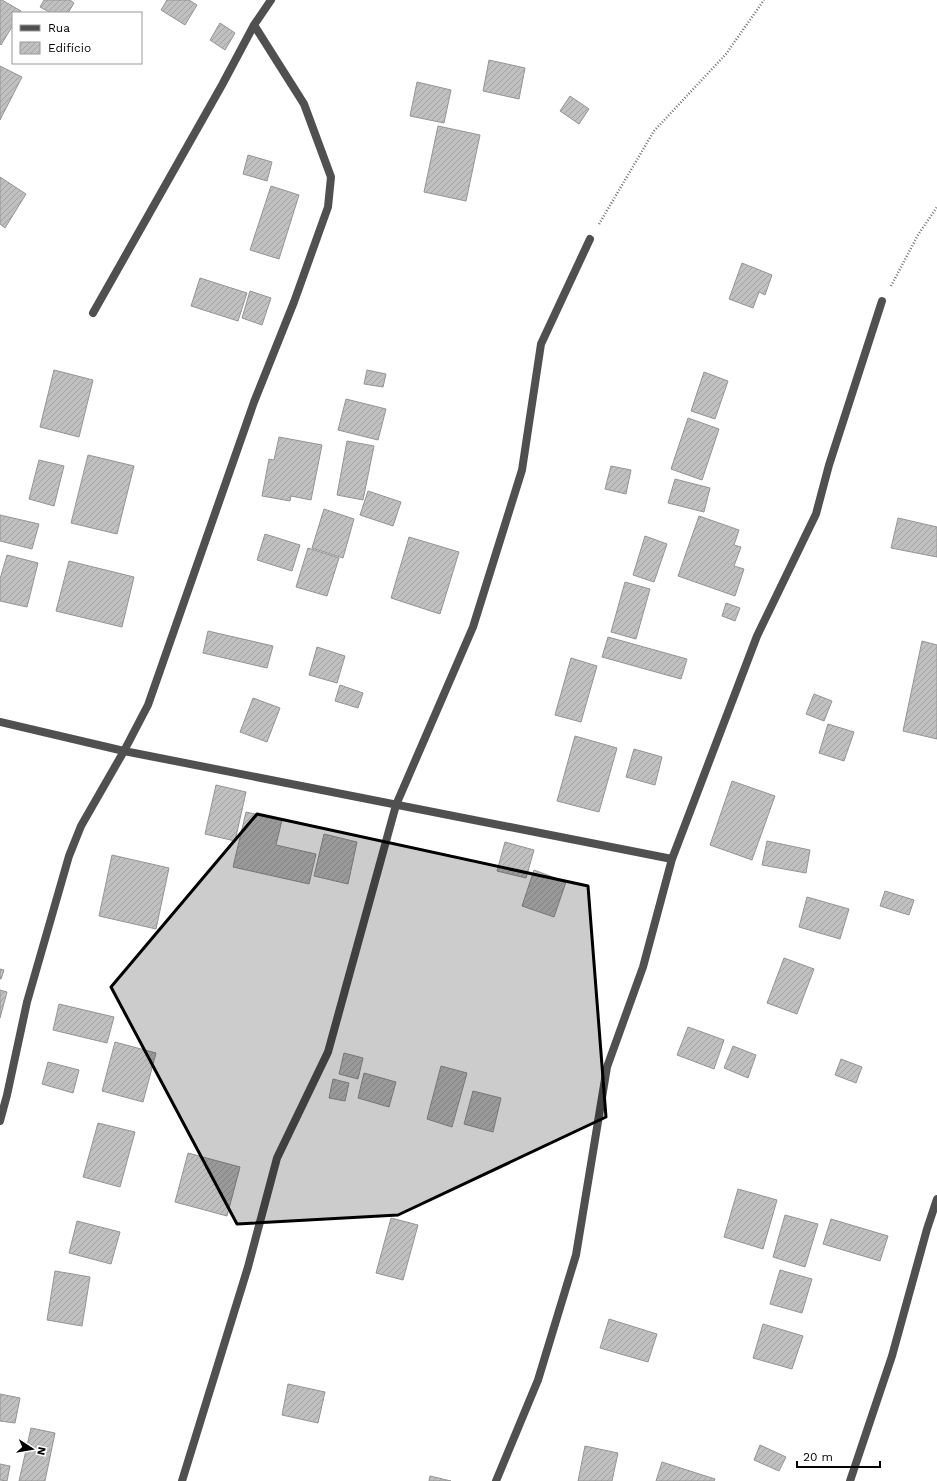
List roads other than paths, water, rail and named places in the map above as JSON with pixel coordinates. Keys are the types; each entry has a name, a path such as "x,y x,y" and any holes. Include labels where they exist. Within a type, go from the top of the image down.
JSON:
{"street":[{"path":"93,314 222,85 254,25 271,0"},
{"path":"0,1121 27,1002 68,856 81,826 124,751 148,705 254,402 294,302 328,207 331,177 304,104 254,25"},
{"path":"182,1481 248,1268 277,1158 328,1052 396,805 474,627 522,470 541,344 590,239"},
{"path":"496,1481 538,1380 576,1255 607,1067 643,967 672,859 757,636 816,514 829,465 882,301"},
{"path":"0,722 124,751 672,859"},
{"path":"850,1481 892,1356 927,1229 937,1199"}]}
